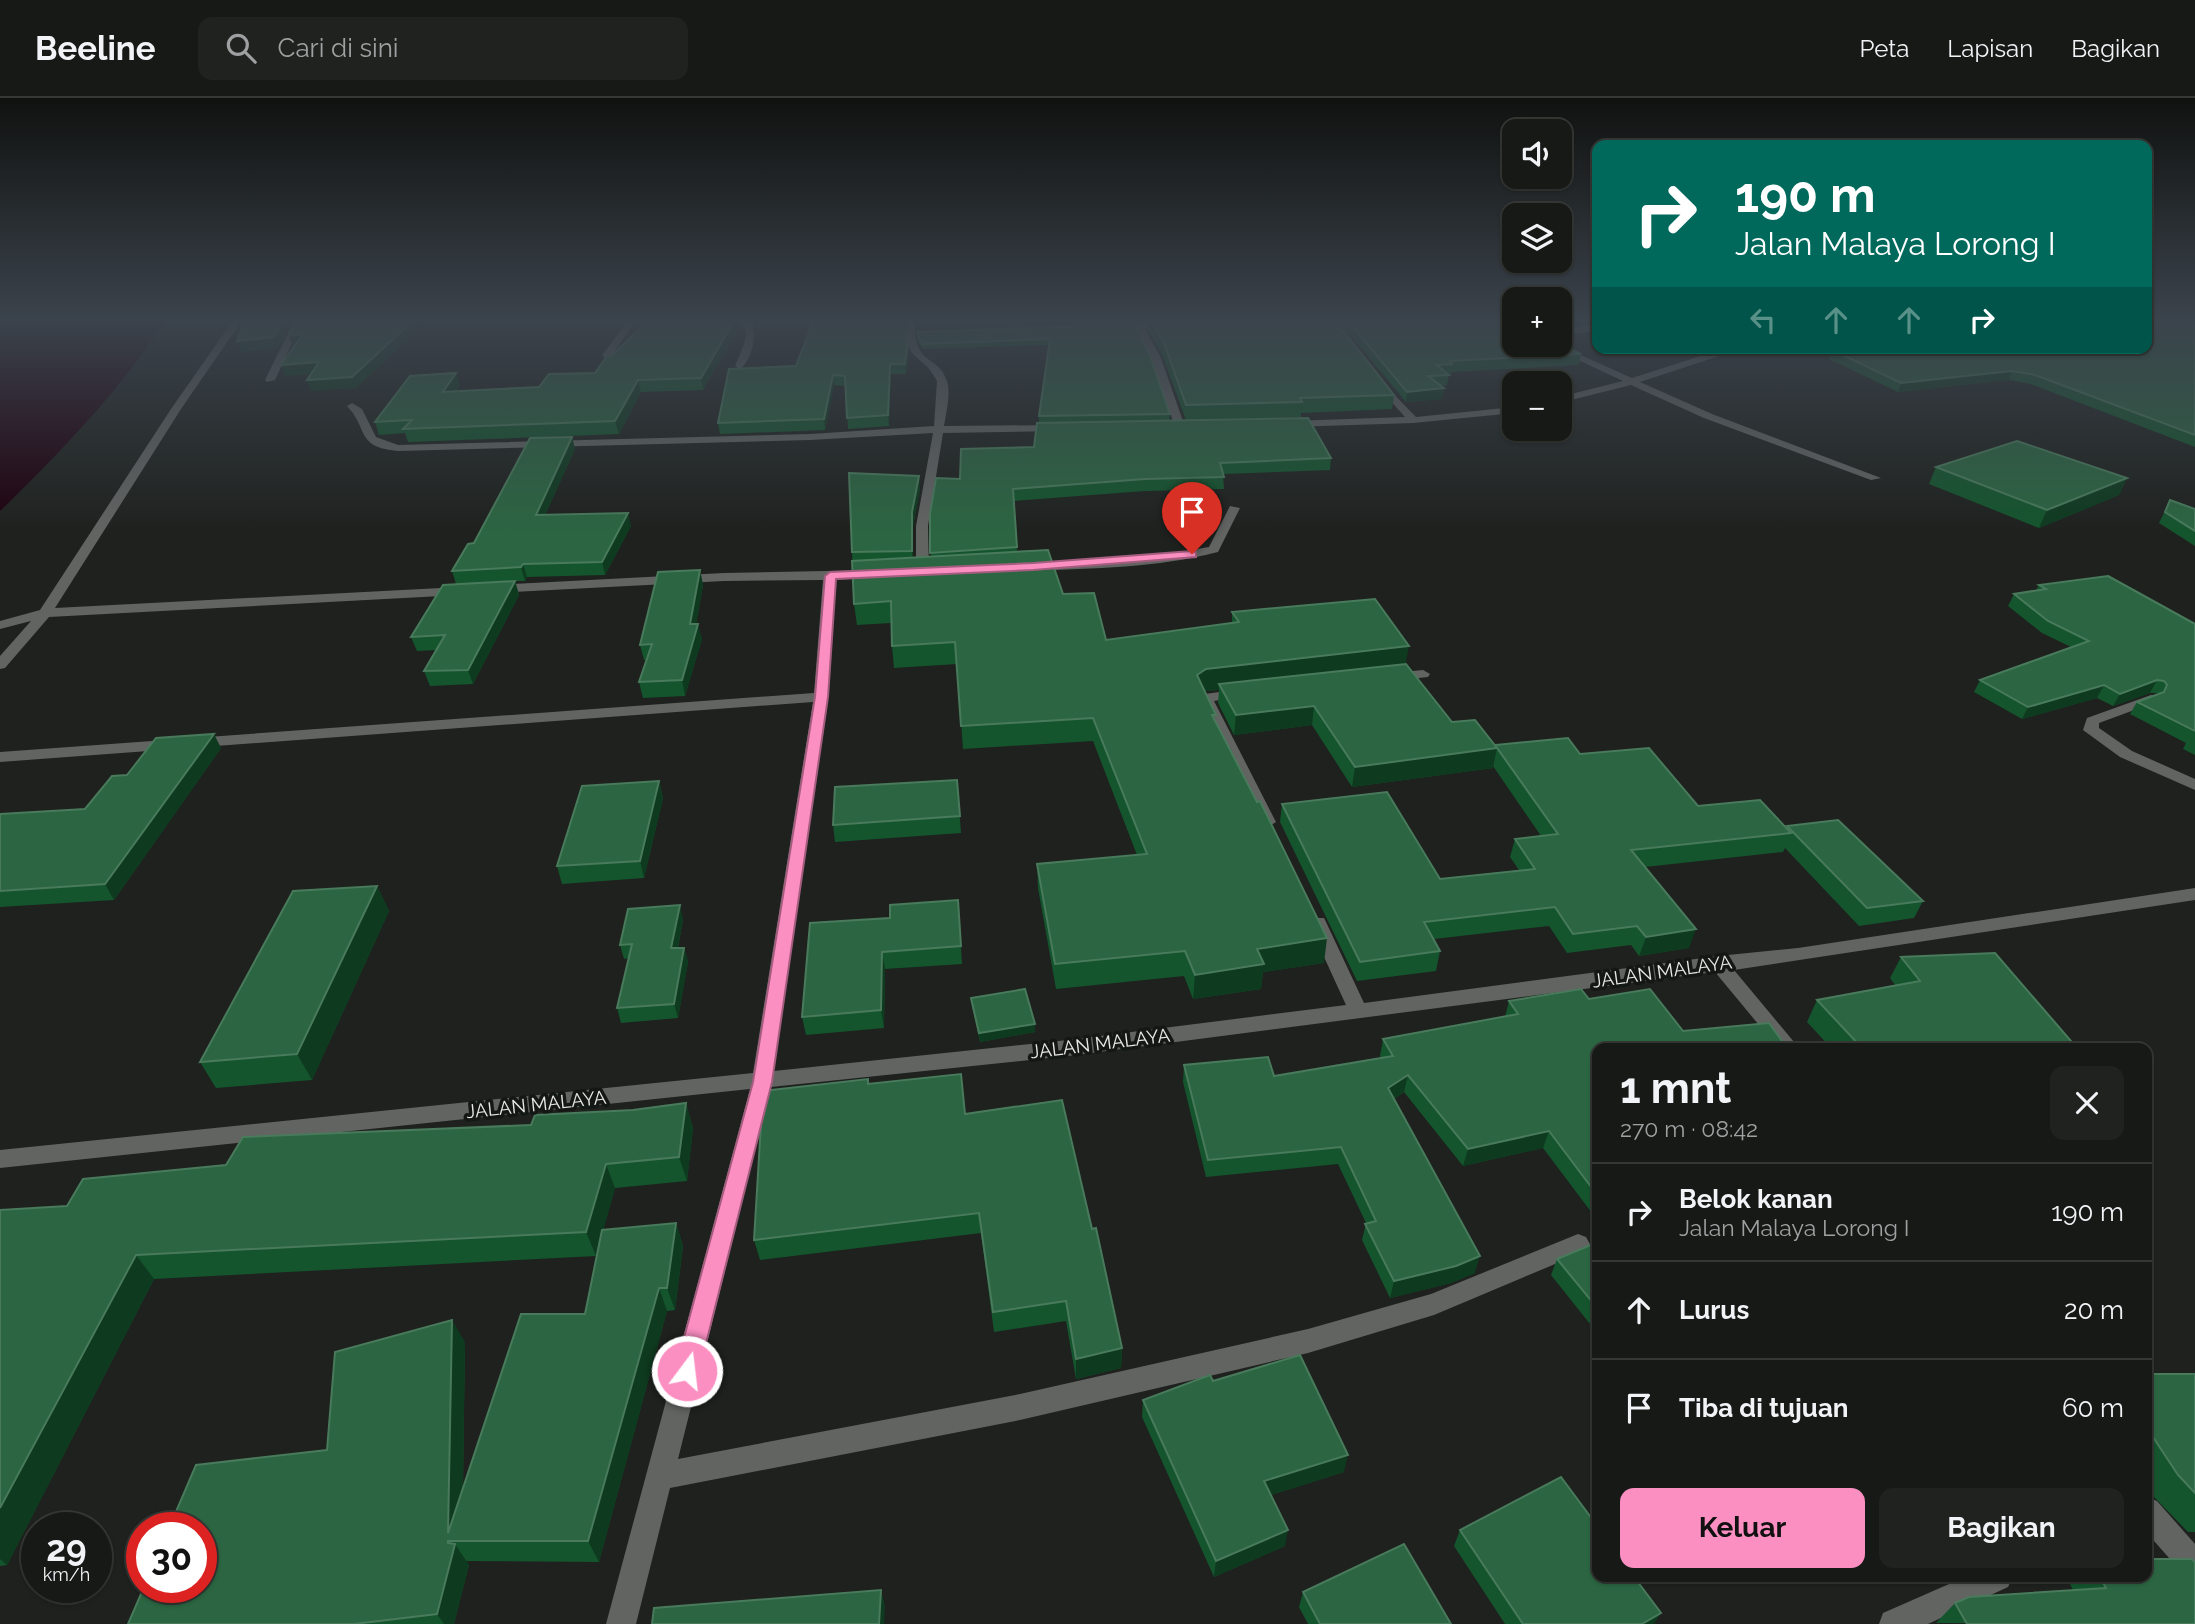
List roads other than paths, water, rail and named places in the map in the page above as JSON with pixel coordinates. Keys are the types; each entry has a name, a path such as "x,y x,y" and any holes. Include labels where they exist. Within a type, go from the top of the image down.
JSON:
{"street":[{"path":"0,665 45,613 189,390"},
{"path":"0,625 45,613 724,577 930,572 923,510 939,429 942,390"},
{"path":"1167,390 1180,427"},
{"path":"1385,390 1413,420"},
{"path":"1572,397 1598,390"},
{"path":"1648,390 1708,416 1875,478"},
{"path":"352,406 360,412 366,432 384,447 404,448 796,438 892,430 1073,428"},
{"path":"1276,425 1413,420 1502,411"},
{"path":"1167,427 1194,426"},
{"path":"1019,567 1176,557 1207,551 1214,549 1234,508"},
{"path":"618,1623 660,1476 762,1082 821,697 830,576"},
{"path":"1382,678 1423,674"},
{"path":"1261,691 1205,698 1274,832"},
{"path":"0,757 821,697"},
{"path":"2151,699 2092,721 2091,730 2126,754 2195,785"},
{"name":"JALAN MALAYA","path":"0,1159 293,1127 762,1082 1358,1011 1718,963 1798,955 2195,894"},
{"path":"1309,904 1358,1011"},
{"path":"1718,963 1785,1043"},
{"path":"660,1476 1020,1407 1308,1341 1434,1304 1578,1244"},
{"path":"2152,1516 2194,1561"},
{"path":"1894,1624 1987,1582"}]}
